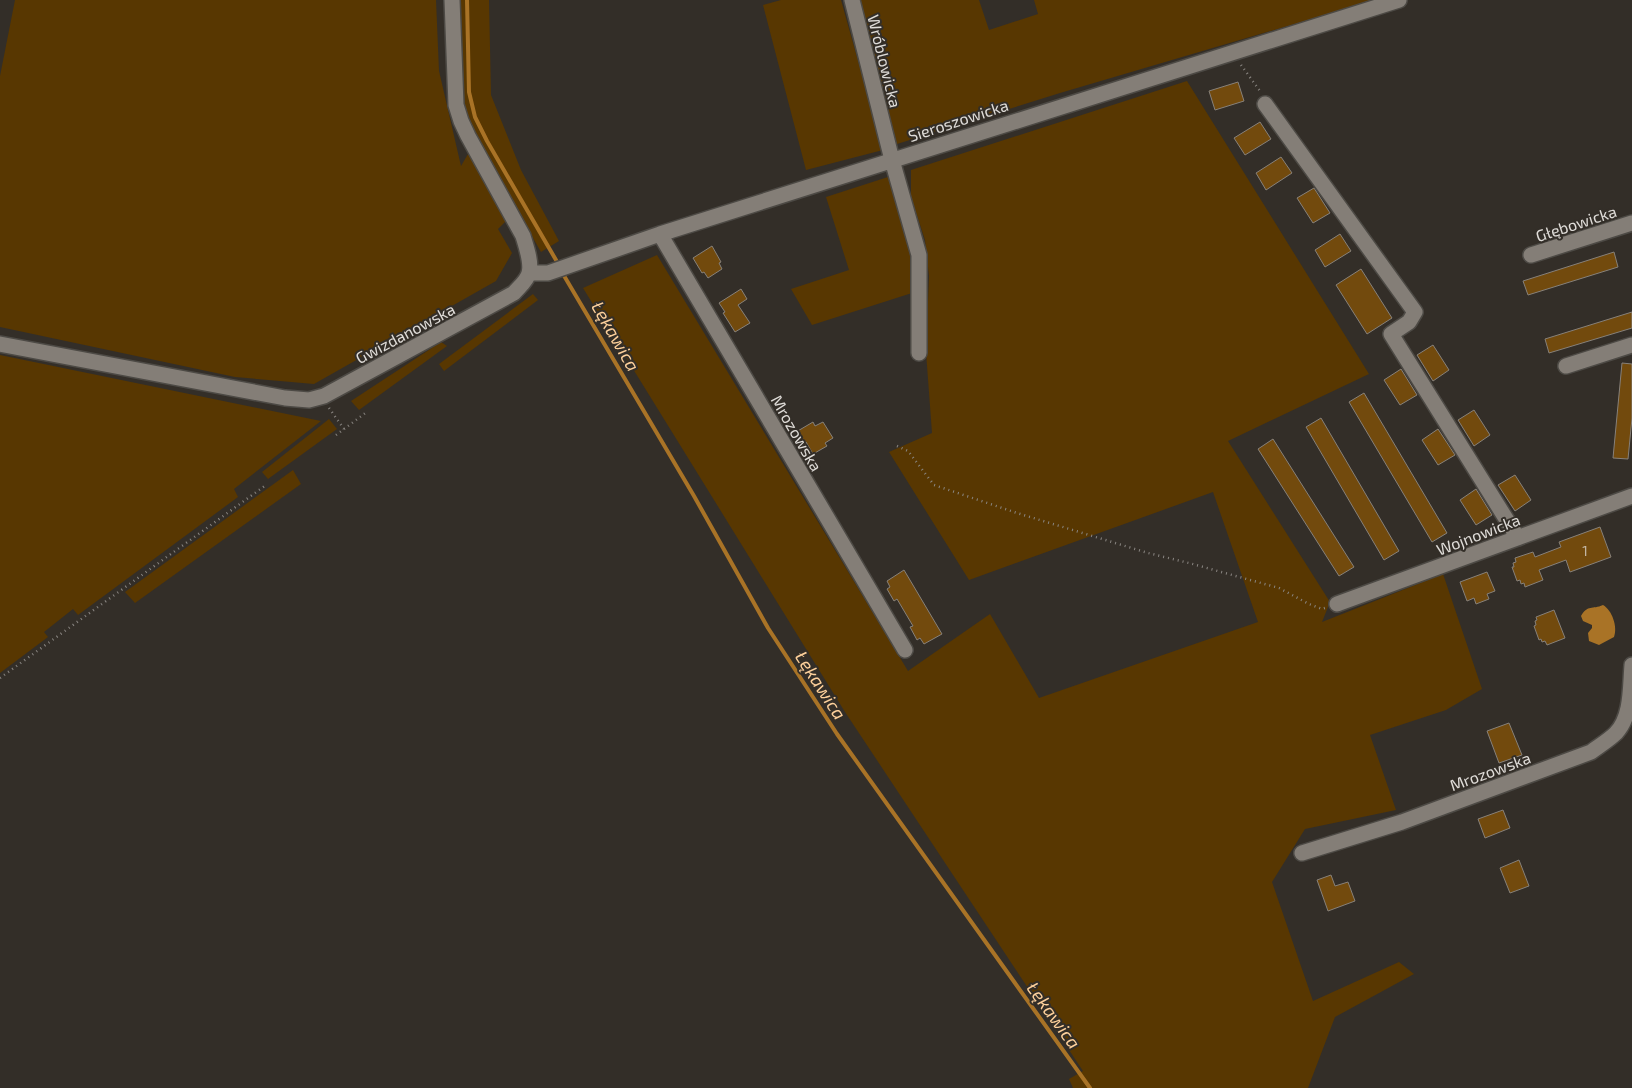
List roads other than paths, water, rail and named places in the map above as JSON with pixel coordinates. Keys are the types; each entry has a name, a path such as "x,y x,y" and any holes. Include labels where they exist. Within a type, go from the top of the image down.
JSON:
{"street":[{"path":"452,0 456,105 460,121 523,236 528,251 529,273"},
{"name":"Wróblowicka","path":"852,0 892,160 919,255 919,353"},
{"name":"Sieroszowicka","path":"529,273 548,273 660,234 1399,0"},
{"path":"1265,104 1415,312 1409,322 1391,334 1518,538"},
{"name":"Głębowicka","path":"1531,255 1632,223"},
{"name":"Mrozowska","path":"660,234 905,650"},
{"name":"Gwizdanowska","path":"0,344 284,398 309,400 324,396 514,293 524,283 529,273"},
{"path":"1566,366 1632,346"},
{"name":"Wojnowicka","path":"1337,604 1632,496"},
{"name":"Mrozowska","path":"1302,853 1402,822 1591,752 1616,732 1623,722 1628,711 1632,664"}],"waterway":[{"name":"Łękawica","path":"467,0 469,92 475,117 556,260"},
{"name":"Łękawica","path":"563,274 694,496 768,628 837,734 1090,1088"}]}
